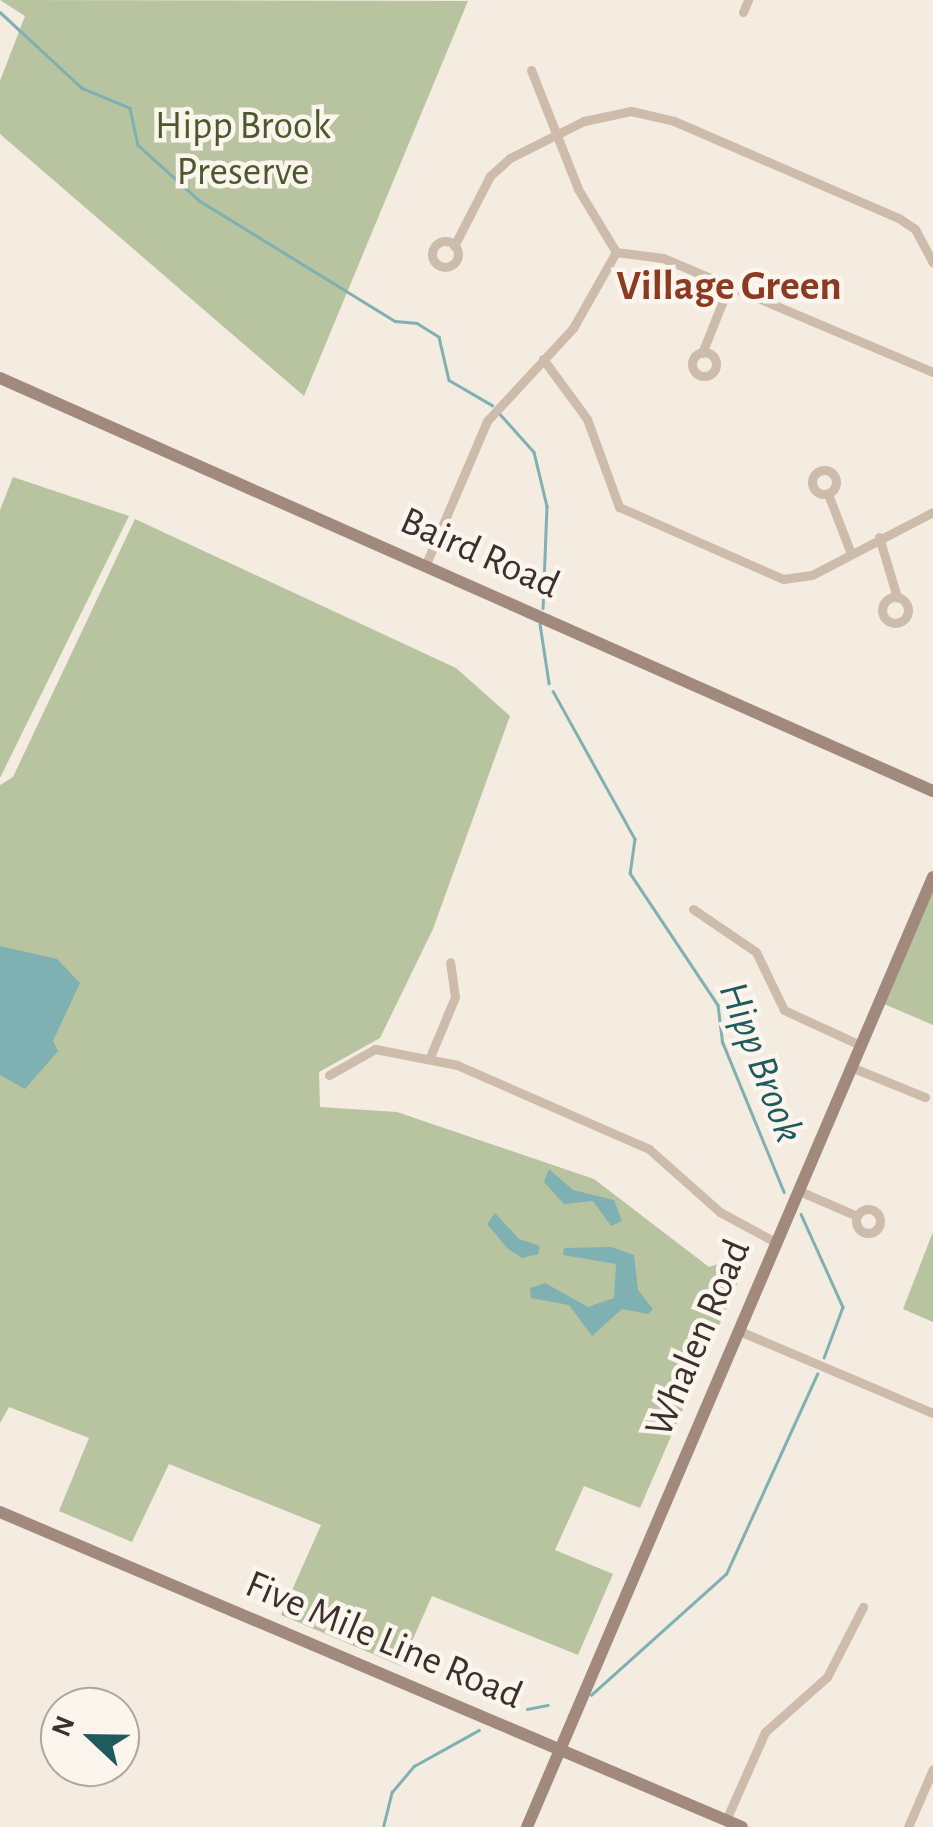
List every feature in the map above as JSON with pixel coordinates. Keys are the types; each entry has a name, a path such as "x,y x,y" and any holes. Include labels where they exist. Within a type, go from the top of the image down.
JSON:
{"street":[{"path":"742,12 748,0"},
{"path":"530,70 554,133 616,252"},
{"path":"454,246 490,176 554,133 606,114 653,113 900,219 933,263"},
{"path":"616,252 663,258 933,372"},
{"path":"426,564 487,421 582,316 616,252"},
{"path":"702,353 729,286"},
{"path":"543,359 587,419 618,506 790,581 933,512"},
{"name":"Baird Road","path":"0,378 933,791"},
{"path":"828,494 850,552"},
{"path":"879,537 896,597"},
{"name":"Whalen Road","path":"527,1827 557,1749 933,877"},
{"path":"694,909 756,952 784,1010 860,1045"},
{"path":"430,1057 455,997 450,962"},
{"path":"329,1075 369,1050 430,1057 550,1101 649,1149 720,1212 775,1242"},
{"path":"850,1066 925,1097"},
{"path":"797,1190 857,1216"},
{"path":"737,1330 933,1413"},
{"name":"Five Mile Line Road","path":"0,1512 742,1827"},
{"path":"726,1820 765,1732 827,1677 863,1607"},
{"path":"908,1827 933,1769"}],"green space":[{"name":"Hipp Brook Preserve","path":"0,0 468,1 304,396 0,134 0,81 25,16"},
{"path":"13,477 129,516 0,778 0,510"},
{"path":"135,519 456,668 510,716 433,929 380,1038 319,1072 320,1107 397,1112 594,1179 709,1267 750,1254 640,1508 584,1486 555,1550 613,1574 578,1655 432,1596 401,1666 281,1615 321,1525 169,1464 132,1542 59,1511 89,1438 9,1407 0,1423 0,785 13,777"},
{"path":"933,892 933,1025 884,1004"},
{"path":"933,1232 933,1322 903,1309"}],"water":[{"path":"0,946 57,959 80,983 53,1041 58,1051 25,1089 0,1075"},
{"path":"549,1169 573,1190 614,1200 622,1221 611,1226 593,1201 564,1204 544,1182"},
{"path":"495,1213 519,1239 540,1246 538,1254 522,1258 507,1248 487,1224"},
{"path":"611,1247 634,1255 638,1290 653,1309 648,1314 622,1309 592,1336 569,1305 531,1298 530,1288 545,1283 588,1307 614,1298 616,1264 563,1255 564,1248"}],"waterway":[{"name":"Hipp Brook","path":"0,12 82,88 130,108 138,145 200,201 395,321 417,323 439,337 449,380 492,405"},
{"name":"Hipp Brook","path":"500,414 534,452 547,506 543,608"},
{"name":"Hipp Brook","path":"540,624 549,683"},
{"name":"Hipp Brook","path":"553,691 635,839 630,873 718,1005 723,1043 784,1192"},
{"name":"Hipp Brook","path":"801,1214 843,1307 824,1358"},
{"name":"Hipp Brook","path":"591,1695 726,1574 817,1374"},
{"name":"Hipp Brook","path":"527,1709 548,1705"},
{"name":"Hipp Brook","path":"383,1827 392,1792 414,1766 479,1730"}],"district":[{"name":"Village Green","path":"729,286"}]}
